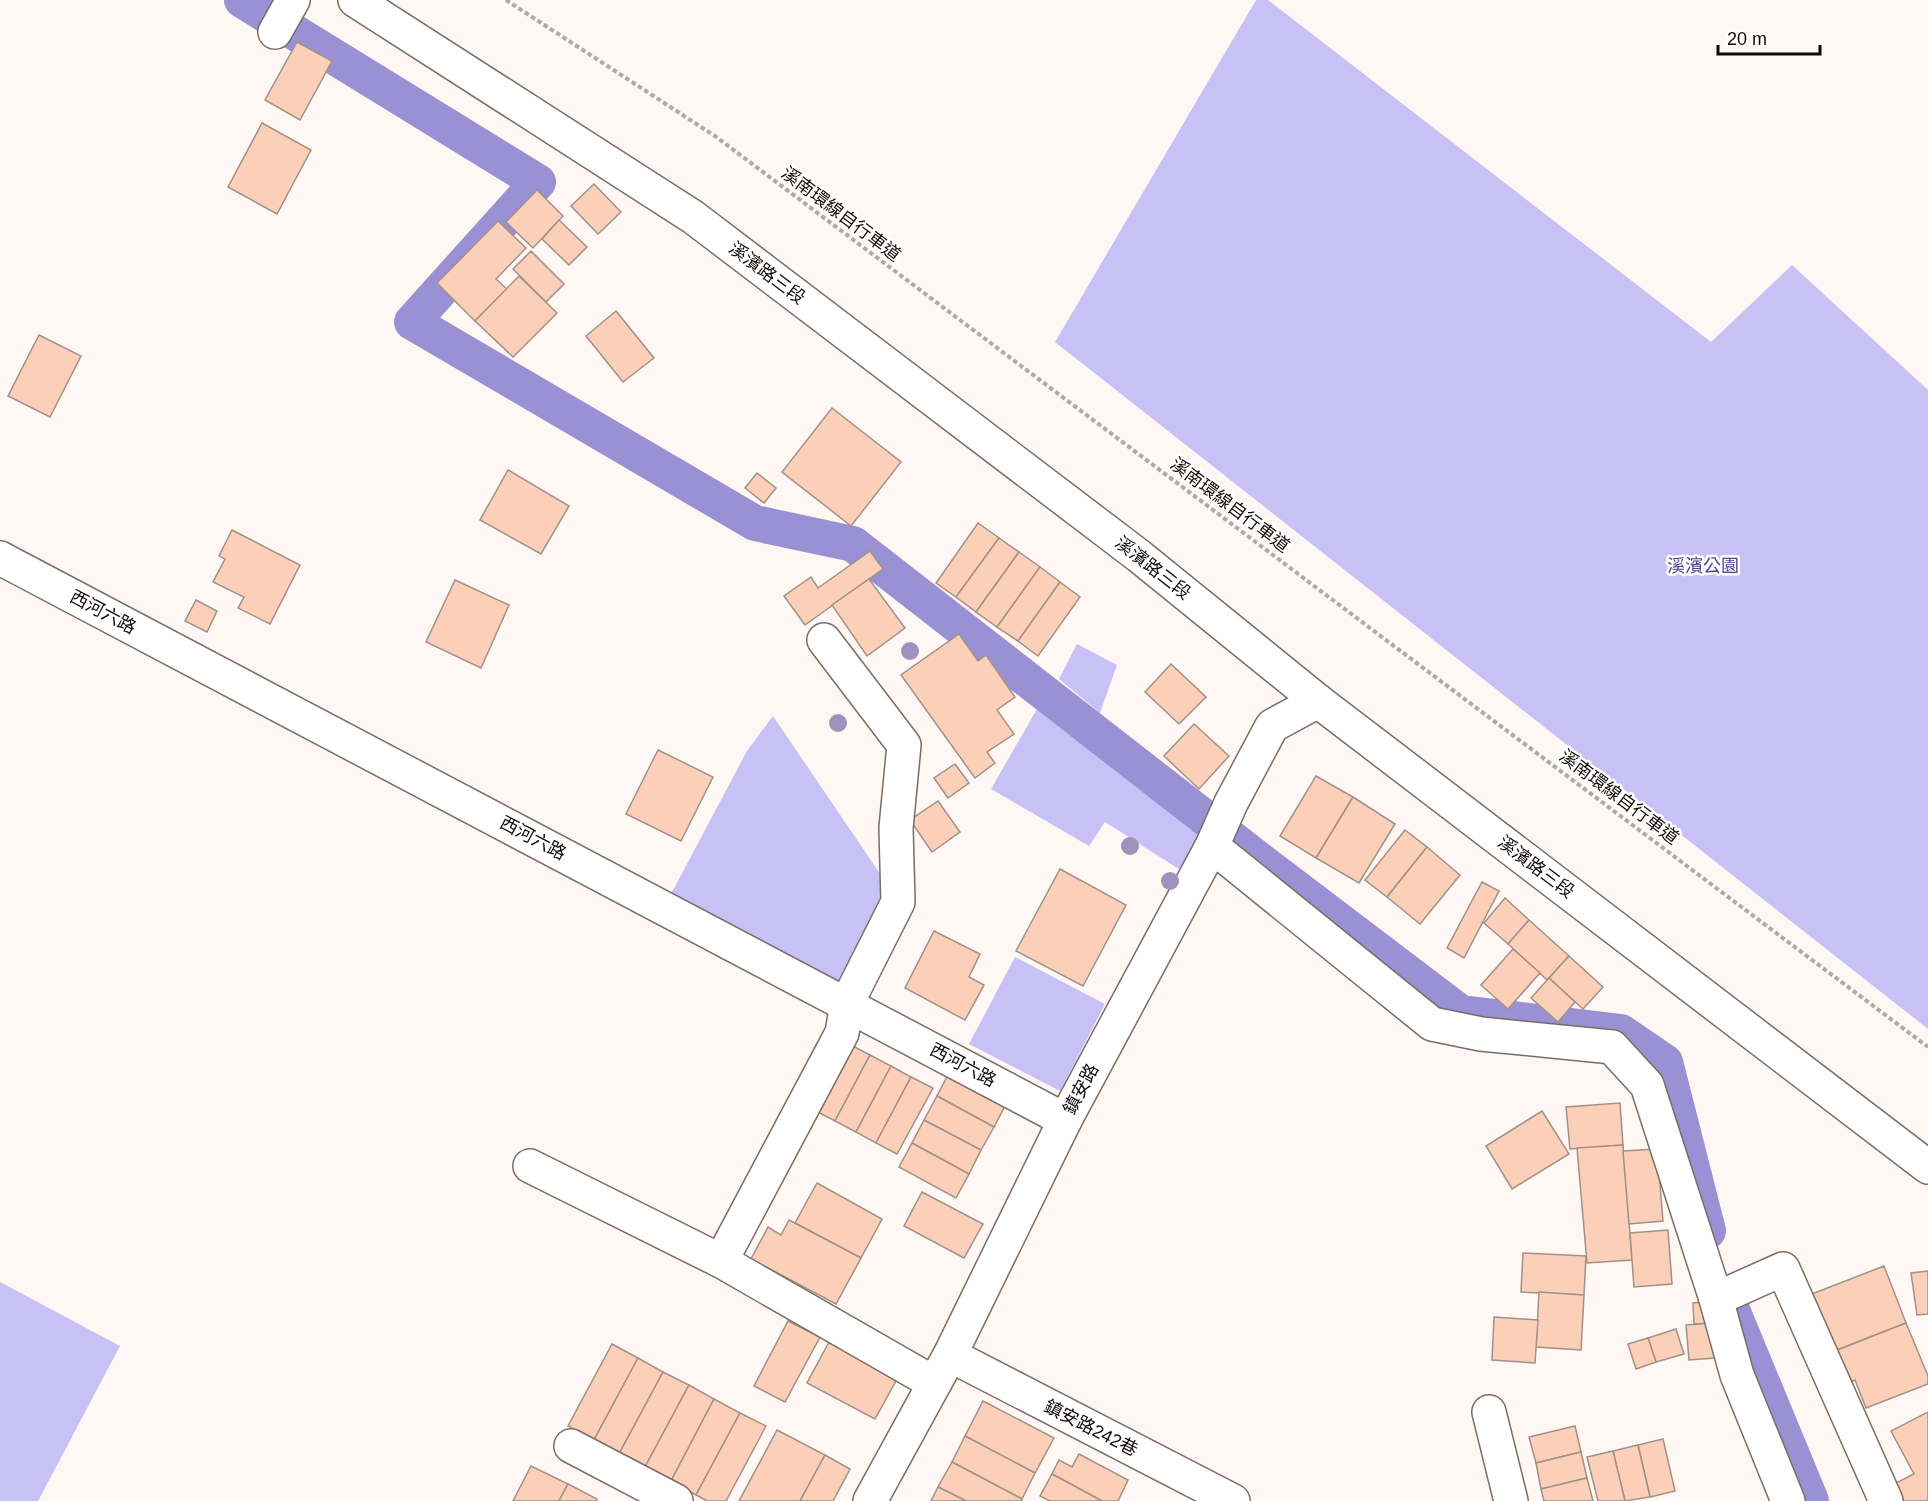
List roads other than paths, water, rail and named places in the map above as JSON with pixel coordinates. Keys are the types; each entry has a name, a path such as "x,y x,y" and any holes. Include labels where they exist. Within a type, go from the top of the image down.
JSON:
{"street":[{"name":"溪濱路三段","path":"355,0 693,217 1138,556 1318,701 1928,1167"},
{"path":"275,32 292,1"},
{"name":"西河六路","path":"0,558 848,1003 1065,1120"},
{"path":"721,1261 842,1033 848,1003 898,902 896,828 904,745 824,640"},
{"name":"鎮安路","path":"870,1501 942,1369 1065,1120 1212,846 1231,803 1272,726 1318,701"},
{"path":"1212,846 1432,1024 1481,1034 1612,1047 1647,1085 1716,1299 1737,1375 1788,1501"},
{"name":"鎮安路242巷","path":"531,1166 942,1369 1233,1501"},
{"path":"1716,1299 1783,1269 1886,1501"},
{"path":"1489,1412 1511,1501"},
{"path":"571,1446 676,1501"}],"waterway":[{"path":"242,0 538,182 412,322 755,523 853,544 1258,859 1461,1013 1621,1032 1665,1062 1708,1231"},
{"path":"1725,1293 1811,1501"}],"park label":[{"name":"溪濱公園","path":"1703,566"}]}
